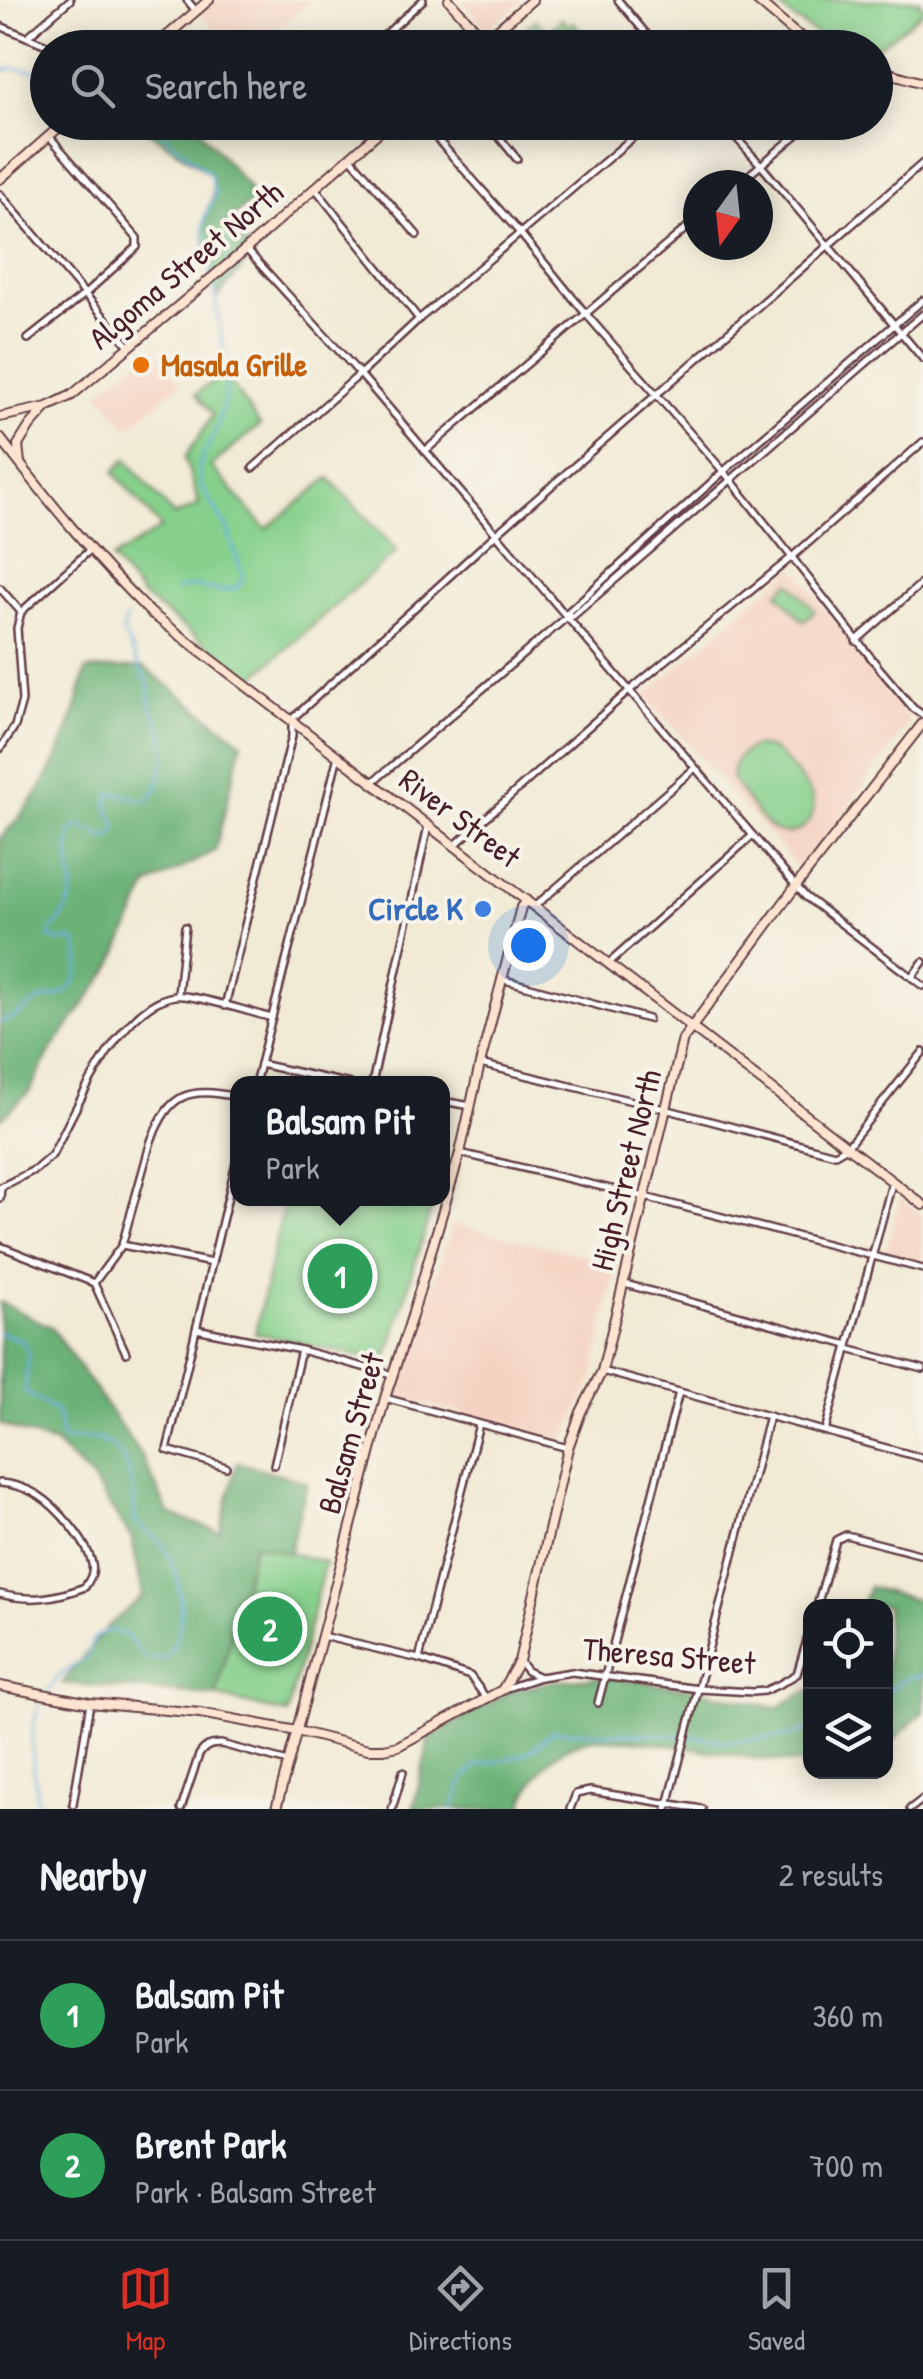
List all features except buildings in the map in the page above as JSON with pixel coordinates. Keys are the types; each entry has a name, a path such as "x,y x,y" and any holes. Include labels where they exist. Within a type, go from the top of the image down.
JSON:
{"main road":[{"path":"174,30 209,0"},
{"path":"449,0 476,30"},
{"path":"497,30 532,0"},
{"path":"756,0 791,30"},
{"path":"893,74 923,83"},
{"path":"0,179 44,140"},
{"name":"Algoma Street North","path":"0,417 47,407 72,396 370,140"},
{"path":"20,464 18,445 47,407"},
{"name":"River Street","path":"0,438 91,549 152,613 923,1204"},
{"name":"High Street North","path":"502,1690 519,1661 568,1448 602,1371 684,1039 923,723"},
{"name":"Balsam Street","path":"450,1188 501,979 526,900"},
{"name":"Balsam Street","path":"276,1809 385,1398 445,1206"},
{"path":"0,1686 68,1700 200,1713 296,1731"},
{"name":"Theresa Street","path":"296,1731 368,1749 384,1749 398,1746 502,1690"}],"street":[{"path":"36,30 70,0"},
{"path":"187,0 196,11"},
{"path":"391,30 423,0"},
{"path":"618,0 643,30"},
{"path":"0,26 30,39"},
{"path":"27,38 30,35"},
{"path":"28,339 137,247 137,238 52,140"},
{"path":"438,140 724,471 856,641 923,715"},
{"path":"502,140 518,159"},
{"path":"254,468 419,319 630,140"},
{"path":"738,140 923,359"},
{"path":"753,170 790,140"},
{"path":"351,158 417,236"},
{"path":"225,1006 292,736 292,719 496,534 923,164"},
{"path":"315,188 419,319"},
{"path":"0,194 130,346"},
{"path":"426,452 683,231"},
{"path":"246,249 360,374 806,897 923,986"},
{"path":"567,617 569,611 724,471 923,300"},
{"path":"372,782 567,617 573,616 923,314"},
{"path":"776,427 782,434"},
{"path":"454,846 630,690 923,442"},
{"path":"0,749 15,726 22,702 17,628 21,612 91,549"},
{"path":"856,641 923,582"},
{"path":"0,588 21,612"},
{"path":"257,1076 338,756"},
{"path":"535,906 695,768"},
{"path":"374,1076 428,826"},
{"path":"609,963 752,836"},
{"path":"178,995 185,928"},
{"path":"912,977 923,962"},
{"path":"501,979 648,1018"},
{"path":"0,1198 1,1187 52,1155 112,1043 144,1008 178,995 272,1018"},
{"path":"480,1064 836,1154 847,1147 923,1052"},
{"path":"260,1064 314,1076"},
{"path":"94,1283 122,1245 151,1140 173,1100 198,1093 230,1095"},
{"path":"450,1102 471,1106"},
{"path":"460,1154 645,1197 923,1270"},
{"path":"824,1431 893,1182"},
{"path":"226,1467 167,1450 230,1188"},
{"path":"122,1245 212,1263"},
{"path":"0,1246 94,1283 126,1352"},
{"path":"624,1284 923,1369"},
{"path":"196,1329 301,1350 392,1375"},
{"path":"274,1464 301,1350"},
{"path":"602,1371 923,1458"},
{"path":"598,1703 680,1392"},
{"path":"385,1398 568,1448"},
{"path":"667,1807 769,1416"},
{"path":"419,1659 479,1424"},
{"path":"0,1483 26,1488 59,1511 88,1553 92,1572 86,1586 49,1598 33,1600 0,1594"},
{"path":"819,1599 840,1537 923,1556"},
{"path":"322,1636 419,1659 470,1676 486,1698"},
{"name":"Theresa Street","path":"502,1690 540,1677 572,1672 699,1689 764,1691 792,1678 803,1657"},
{"path":"519,1661 527,1671 540,1677"},
{"path":"72,1804 90,1703"},
{"path":"181,1809 198,1755 211,1744 288,1762"},
{"path":"392,1809 402,1772"},
{"path":"570,1809 576,1794 590,1790 667,1807 702,1809"},
{"path":"910,1809 922,1804"}],"shaded area":[{"path":"215,0 313,0 276,30 214,30 199,13"},
{"path":"463,0 523,0 487,30"},
{"path":"152,349 181,383 128,428 98,392"},
{"path":"794,567 910,722 801,871 645,695"},
{"path":"900,1198 923,1216 923,1261 886,1251"},
{"path":"453,1224 617,1263 592,1380 564,1440 396,1396"}],"green space":[{"path":"772,0 920,0 923,6 923,11 893,36 893,30 811,30"},
{"path":"562,19 581,30 549,30"},
{"path":"536,20 545,30 524,30"},
{"path":"161,140 208,140 248,187 251,203 228,220 254,253 216,299 204,236 213,191 210,174"},
{"path":"223,373 260,425 211,466 266,529 329,478 397,551 252,679 142,596 112,559 161,528 114,472 126,459 174,516 199,505 185,458 213,415 196,394"},
{"path":"790,582 815,611 803,621 778,593"},
{"path":"144,667 242,742 215,851 148,886 112,966 50,1052 30,1091 0,1120 0,838 32,801 56,760 86,670"},
{"path":"755,746 775,752 812,796 811,818 801,829 786,833 772,829 732,779 738,758"},
{"path":"283,1206 432,1206 386,1362 255,1333"},
{"path":"0,1302 51,1327 141,1455 169,1514 220,1532 237,1462 307,1482 289,1553 254,1544 216,1696 62,1683 106,1628 143,1596 132,1539 91,1478 55,1444 0,1424"},
{"path":"254,1544 325,1562 287,1714 216,1696"},
{"path":"869,1587 923,1602 923,1712 893,1740 893,1599 864,1599"},
{"path":"606,1677 700,1690 776,1708 803,1694 803,1763 649,1742 592,1739 564,1749 545,1765 522,1809 413,1809 430,1737 508,1692 554,1681"}],"waterway":[{"path":"0,71 30,70"},
{"path":"169,140 210,174 215,195 204,218 204,233 211,274"},
{"path":"176,590 193,586 229,590 238,587 243,577 227,528 202,488 199,469 226,396 226,369 213,282"},
{"path":"0,1022 38,1001 58,996 75,981 79,966 76,942 58,942 50,937 72,892 71,829 80,826 110,839 117,828 107,804 112,792 147,801 157,789 166,753 164,735 151,707 149,686 123,633 126,619"},
{"path":"0,1333 22,1340 29,1354 25,1392 57,1412 62,1440 91,1439 116,1450 132,1484 135,1522 168,1554 178,1584 178,1633 165,1658 144,1657 125,1634 106,1630 94,1638 86,1658 58,1676 48,1692"},
{"path":"891,1689 904,1679 923,1675"},
{"path":"43,1698 34,1723 32,1748 37,1800 48,1809"},
{"path":"453,1809 463,1779 476,1766 520,1756 552,1731 694,1736 728,1742 803,1732"}],"place":[{"name":"Masala Grille","path":"141,365"},
{"name":"Circle K","path":"483,909"},
{"name":"Balsam Pit","path":"340,1276"},
{"name":"Brent Park","path":"270,1629"}]}
